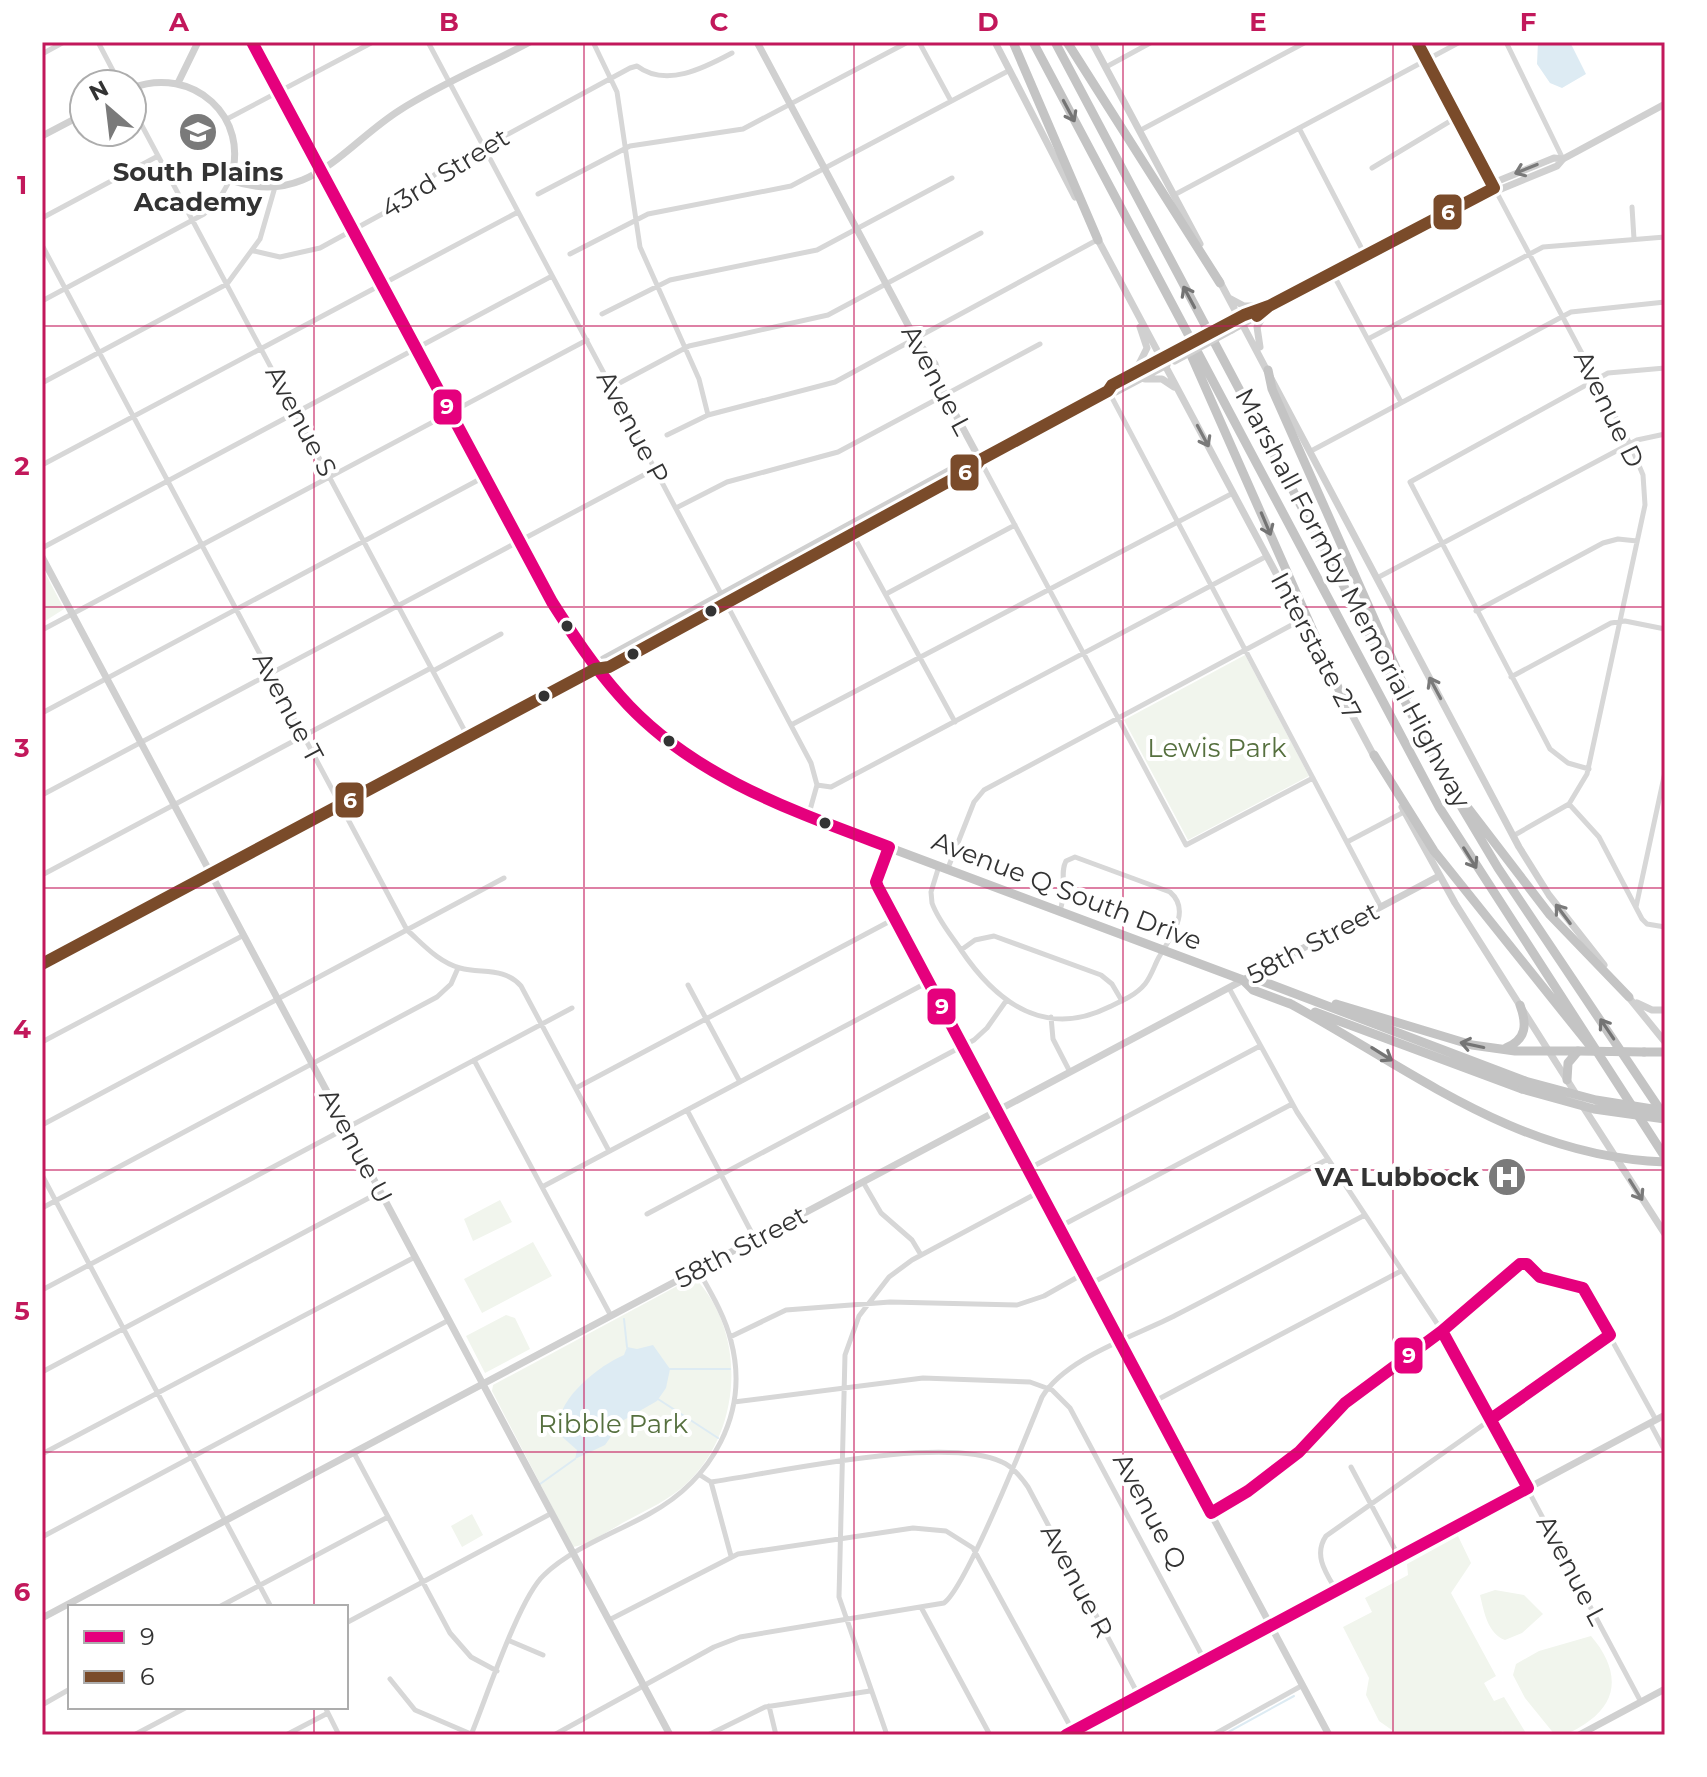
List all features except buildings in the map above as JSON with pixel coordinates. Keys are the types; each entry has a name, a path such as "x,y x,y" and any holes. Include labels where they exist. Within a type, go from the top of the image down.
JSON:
{"highway":[{"path":"252,42 562,620 595,669"},
{"path":"1013,42 1098,240"},
{"name":"Marshall Formby Memorial Highway","path":"1033,42 1439,807 1665,1160"},
{"name":"Marshall Formby Memorial Highway","path":"1055,42 1445,777 1498,868 1665,1118"},
{"path":"1067,42 1220,283"},
{"path":"1156,273 1344,701"},
{"path":"1266,367 1272,389 1436,761"},
{"name":"Avenue Q South Drive","path":"595,669 642,721 687,757 742,790 1243,980 1259,980 1276,986 1524,1085"},
{"path":"1374,755 1434,851 1583,1039 1601,1056"},
{"path":"1445,777 1550,915 1629,997"},
{"name":"Avenue Q South Drive","path":"1243,980 1253,990 1524,1085"},
{"path":"1276,986 1458,1041 1502,1049 1665,1052"},
{"path":"1289,1003 1495,1122 1549,1143 1617,1159 1665,1160"},
{"path":"1502,1049 1515,1044 1523,1034 1525,1018 1520,1005"},
{"path":"1567,1080 1568,1063 1578,1051"},
{"path":"1524,1085 1594,1109 1665,1118"},
{"path":"1524,1085 1665,1111"}],"street":[{"path":"42,54 64,42"},
{"path":"98,42 112,68"},
{"path":"178,83 198,42"},
{"path":"227,119 373,42"},
{"name":"Avenue P","path":"428,42 791,725 814,770 817,785"},
{"path":"230,180 275,187 320,170 348,154 401,109 530,42"},
{"path":"593,42 611,77 640,247 699,379 708,415"},
{"name":"Avenue L","path":"757,42 916,340 935,364 945,395 1186,845 1313,778"},
{"path":"538,194 625,148 736,131 908,42"},
{"path":"919,42 951,101"},
{"name":"Interstate 27","path":"995,42 1439,876 1665,1234"},
{"path":"1092,42 1513,836 1564,916 1665,1042"},
{"path":"1106,67 1152,42"},
{"path":"1139,131 1306,42"},
{"name":"Avenue D","path":"1417,42 1630,444 1645,485 1637,541 1589,769 1569,804"},
{"path":"1174,195 1460,42"},
{"path":"1506,42 1563,159"},
{"name":"43rd Street","path":"254,251 270,257 304,253 353,230 402,203 438,172 611,77 637,66 654,75 679,74 705,67 732,53"},
{"path":"570,254 635,219 668,209 771,192 824,169 1010,70"},
{"path":"42,301 193,220 213,206 230,180 235,145 227,119 211,99 178,83 148,82"},
{"path":"1124,379 1172,358 1494,188 1501,189 1557,166 1563,159 1665,104"},
{"path":"1372,168 1457,117"},
{"path":"42,136 68,122"},
{"path":"1298,128 1365,255"},
{"name":"Avenue S","path":"148,137 468,737"},
{"path":"42,218 158,156"},
{"path":"602,314 656,286 811,252 952,178"},
{"path":"42,383 227,284 254,251 267,223 275,187"},
{"path":"1632,207 1634,239"},
{"path":"42,465 518,212"},
{"path":"612,387 684,348 821,317 981,233"},
{"path":"1368,339 1543,247 1665,237"},
{"path":"667,435 708,415 827,385 1098,240"},
{"name":"Avenue T","path":"42,245 407,930 434,955 458,968 502,973"},
{"path":"1332,272 1401,403"},
{"path":"42,548 552,276"},
{"path":"1228,297 1241,305 1266,308"},
{"path":"1311,451 1578,310 1665,302"},
{"path":"42,964 595,669 609,667 727,605 975,467 980,460 1108,391 1140,365 1147,348 1133,306"},
{"path":"1266,308 1256,335 1266,367"},
{"path":"42,630 587,340"},
{"path":"676,508 727,482 838,452 1040,344"},
{"path":"1108,391 1116,392 1164,362"},
{"path":"1589,769 1568,763 1550,749 1410,482 1596,379 1616,372 1665,368"},
{"path":"1139,380 1162,379 1182,396"},
{"path":"1108,391 1381,907"},
{"path":"1377,578 1630,444 1665,434"},
{"path":"595,669 603,659 848,525 970,459 980,460"},
{"path":"42,795 655,469"},
{"path":"42,713 485,477"},
{"path":"791,725 1234,492"},
{"path":"848,525 955,722"},
{"path":"886,594 1015,525"},
{"path":"1476,611 1603,543 1618,539 1637,541"},
{"path":"808,817 817,785 831,787 1267,556"},
{"name":"Avenue U","path":"42,557 670,1735"},
{"path":"1060,911 1066,890 1062,869 1070,858 1081,858 1170,892 1177,899 1179,918 1143,986 1122,1001 1081,1017 1051,1017 1023,1010 1006,1001 982,980 932,903 931,892 980,793 1301,620"},
{"path":"1511,677 1620,621 1665,629"},
{"path":"42,864 44,874 501,634"},
{"path":"1636,907 1665,772"},
{"path":"1513,836 1569,804 1592,826 1647,924 1665,927"},
{"path":"1347,842 1404,812"},
{"path":"889,847 876,882 894,919 1329,1735"},
{"name":"58th Street","path":"42,1618 1439,876"},
{"path":"42,1125 504,878"},
{"path":"576,1088 894,919"},
{"path":"42,1042 244,935"},
{"path":"961,950 981,938 1000,937 1101,975 1112,984 1122,1001"},
{"path":"505,963 502,973 521,986 609,1151"},
{"path":"42,1208 437,997 451,984 458,968"},
{"path":"542,1187 928,982"},
{"path":"688,985 740,1082"},
{"name":"Avenue L","path":"1229,988 1292,1104 1442,1331 1641,1702"},
{"path":"1629,997 1644,1007 1665,1010"},
{"path":"647,1214 962,1046 982,1034 1006,1001"},
{"path":"42,1290 572,1008"},
{"path":"1051,1017 1053,1039 1070,1072"},
{"path":"1028,1169 1260,1046"},
{"path":"474,1060 611,1316"},
{"path":"1059,1227 1292,1104"},
{"path":"687,1110 755,1239"},
{"path":"1090,1284 1328,1159"},
{"path":"42,1175 270,1605"},
{"path":"863,1182 881,1213 912,1240 921,1255"},
{"path":"887,1735 839,1597 838,1538 845,1355 866,1304 889,1277 921,1255 1040,1191"},
{"path":"42,1372 380,1192"},
{"path":"554,1735 643,1685 740,1637 922,1609 950,1599 975,1551 1048,1388 1120,1340 1175,1316 1365,1215"},
{"path":"42,1454 415,1257"},
{"path":"1211,1513 1282,1466 1310,1442 1345,1403 1442,1331 1524,1263 1540,1277 1583,1288 1610,1335 1665,1451"},
{"path":"390,1679 415,1710 471,1735 533,1588 543,1576 574,1554 668,1503 700,1475 723,1439 734,1402 736,1367 730,1337 698,1270"},
{"path":"1153,1402 1401,1271"},
{"path":"730,1337 786,1310 866,1304 1017,1305 1044,1296 1084,1273"},
{"path":"42,1537 449,1320"},
{"path":"1336,1590 1320,1554 1326,1536 1610,1335"},
{"path":"734,1402 923,1378 1030,1382 1048,1388"},
{"name":"Avenue Q","path":"1048,1388 1070,1408 1205,1661"},
{"path":"609,1620 731,1556 838,1538 934,1528 956,1535 975,1551 1071,1734 1665,1415"},
{"path":"700,1475 711,1482 916,1452 962,1453 993,1458 1011,1468"},
{"path":"354,1453 460,1646 483,1665 497,1671"},
{"path":"1351,1467 1399,1557"},
{"name":"Avenue R","path":"1011,1468 1028,1487 1139,1696"},
{"path":"711,1482 731,1556"},
{"path":"348,1622 552,1513"},
{"path":"223,1605 388,1517"},
{"path":"922,1609 990,1735"},
{"path":"510,1641 543,1655"},
{"path":"1213,1735 1303,1685"},
{"path":"1579,1735 1665,1689"},
{"path":"42,1705 68,1690"},
{"path":"708,1735 769,1706 870,1691"},
{"path":"769,1706 776,1735"},
{"path":"134,1735 183,1709"},
{"path":"286,1735 326,1710 339,1735"}],"green space":[{"path":"42,567 64,609 42,623"},
{"name":"Lewis Park","path":"1245,655 1309,776 1188,840 1124,720"},
{"path":"500,1200 512,1222 473,1241 464,1219"},
{"path":"533,1242 552,1276 482,1313 464,1279"},
{"name":"Ribble Park","path":"694,1277 711,1300 723,1326 730,1353 731,1382 727,1410 718,1438 705,1462 679,1490 594,1540 573,1547 492,1391 493,1385"},
{"path":"506,1315 515,1318 530,1349 485,1373 466,1336"},
{"path":"472,1514 483,1535 462,1547 451,1526"},
{"path":"1458,1536 1471,1563 1451,1593 1496,1676 1484,1683 1494,1701 1504,1697 1527,1735 1506,1735 1503,1731 1495,1735 1399,1735 1379,1721 1366,1695 1369,1678 1343,1627 1372,1612 1365,1598 1408,1575 1407,1564"},
{"path":"1495,1590 1524,1595 1543,1614 1522,1633 1505,1640 1499,1637 1485,1615 1480,1595"},
{"path":"1591,1636 1610,1669 1611,1691 1607,1702 1589,1721 1573,1731 1555,1735 1525,1698 1513,1675 1516,1664 1539,1651"}],"shaded area":[{"path":"1538,42 1570,42 1586,74 1562,88 1550,83 1537,64"},
{"path":"653,1345 670,1369 666,1388 657,1401 622,1421 605,1445 575,1459 577,1450 559,1434 559,1422 570,1398 590,1376 624,1355 627,1347 637,1349"}],"waterway":[{"path":"624,1319 627,1347"},
{"path":"670,1369 730,1369"},
{"path":"658,1399 718,1438"},
{"path":"540,1484 575,1459"},
{"path":"1223,1735 1294,1696"}],"transit line":[{"name":"9","path":"252,42 552,602 601,674 648,724 711,769 780,804 889,847 876,882 878,887 1211,1513 1248,1491 1299,1452 1345,1403 1442,1331 1520,1264 1527,1264 1540,1277 1583,1288 1610,1335 1491,1419"},
{"name":"6","path":"1257,316 1269,306 1494,188 1417,42"},
{"name":"6","path":"42,964 595,669 609,667 975,467 980,460 1108,391 1112,385 1244,315 1269,306"},
{"name":"9","path":"1066,1735 1528,1488 1442,1331"}],"place":[{"name":"South Plains Academy","path":"198,132"},
{"name":"VA Lubbock","path":"1507,1177"}]}
